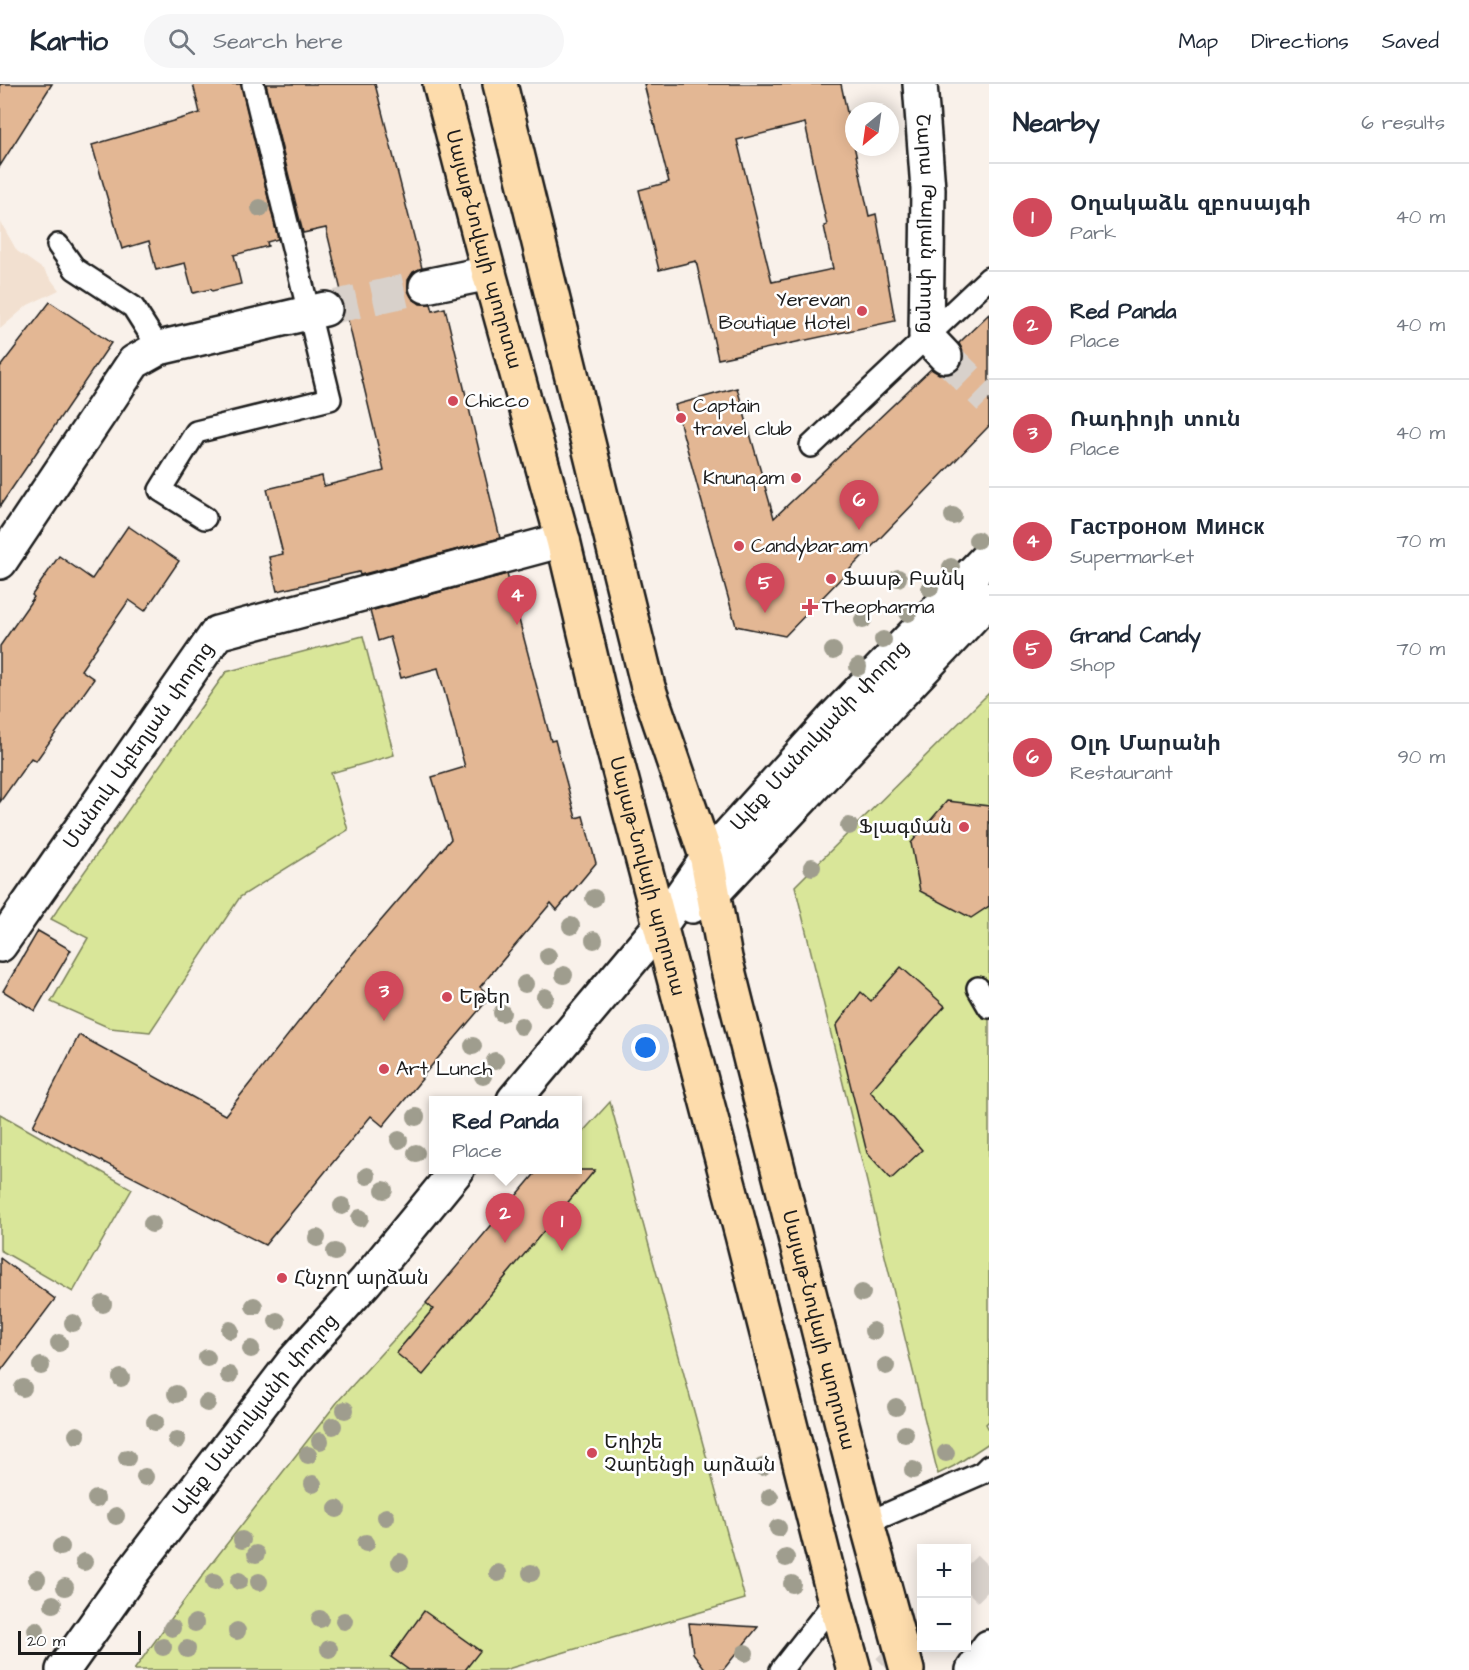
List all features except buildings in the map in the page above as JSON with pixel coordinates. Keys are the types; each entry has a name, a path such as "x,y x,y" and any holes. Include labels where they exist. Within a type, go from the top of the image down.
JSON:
{"main road":[{"name":"Սայաթ-Նովայի պողոտա","path":"440,84 489,273 563,540 603,707 742,1235 834,1601 854,1670"},
{"name":"Սայաթ-Նովայի պողոտա","path":"500,84 648,687 707,859 715,891 725,958 867,1523 907,1670"}],"street":[{"name":"Շարա Թալյան փողոց","path":"920,84 936,346"},
{"path":"426,286 489,273"},
{"path":"0,562 134,362 159,348 317,311"},
{"name":"Մանուկ Աբեղյան փողոց","path":"0,945 217,633 563,540"},
{"name":"Ալեք Մանուկյանի փողոց","path":"518,1096 660,926 707,859 832,720 989,556"},
{"name":"Ալեք Մանուկյանի փողոց","path":"660,926 715,891 989,598"},
{"name":"Ալեք Մանուկյանի փողոց","path":"63,1670 134,1570 294,1361 366,1281 454,1174"}],"lane":[{"path":"205,518 160,489 196,432 330,399 317,311 253,84"},
{"path":"58,245 75,269 133,307 159,348"},
{"path":"811,446 936,346 989,279"},
{"path":"978,988 989,1007"},
{"path":"867,1523 982,1473 989,1466"},
{"path":"781,1670 834,1601"}],"shaded area":[{"path":"0,221 17,251 44,270 59,290 28,305 0,329"}],"green space":[{"path":"363,636 394,755 331,773 348,830 240,897 150,1032 110,1028 51,1002 88,938 51,919 226,672"},
{"path":"989,693 989,1421 986,1424 989,1430 989,1443 938,1474 795,886"},
{"path":"610,1102 745,1599 504,1670 134,1670 208,1568 339,1400 544,1174 582,1174 582,1133"},
{"path":"0,1114 132,1189 73,1292 0,1250"}],"tunnel":[{"path":"325,309 426,286"},
{"path":"945,356 989,399"},
{"path":"971,1585 989,1567"},
{"path":"888,1670 917,1641"}],"place":[{"name":"Yerevan Boutique Hotel","path":"862,311"},
{"name":"Chicco","path":"453,401"},
{"name":"Captain travel club","path":"681,418"},
{"name":"Knunq.am","path":"796,478"},
{"name":"Օլդ Մարանի","path":"859,530"},
{"name":"Candybar.am","path":"739,546"},
{"name":"Ֆասթ Բանկ","path":"831,579"},
{"name":"Theopharma","path":"810,607"},
{"name":"Grand Candy","path":"765,613"},
{"name":"Гастроном Минск","path":"517,625"},
{"name":"Ֆլագման","path":"964,827"},
{"name":"Եթեր","path":"447,997"},
{"name":"Ռադիոյի տուն","path":"384,1021"},
{"name":"Art Lunch","path":"384,1069"},
{"name":"Red Panda","path":"505,1243"},
{"name":"Օղակաձև զբոսայգի","path":"562,1251"},
{"name":"Հնչող արձան","path":"282,1278"},
{"name":"Եղիշե Չարենցի արձան","path":"592,1453"}]}
